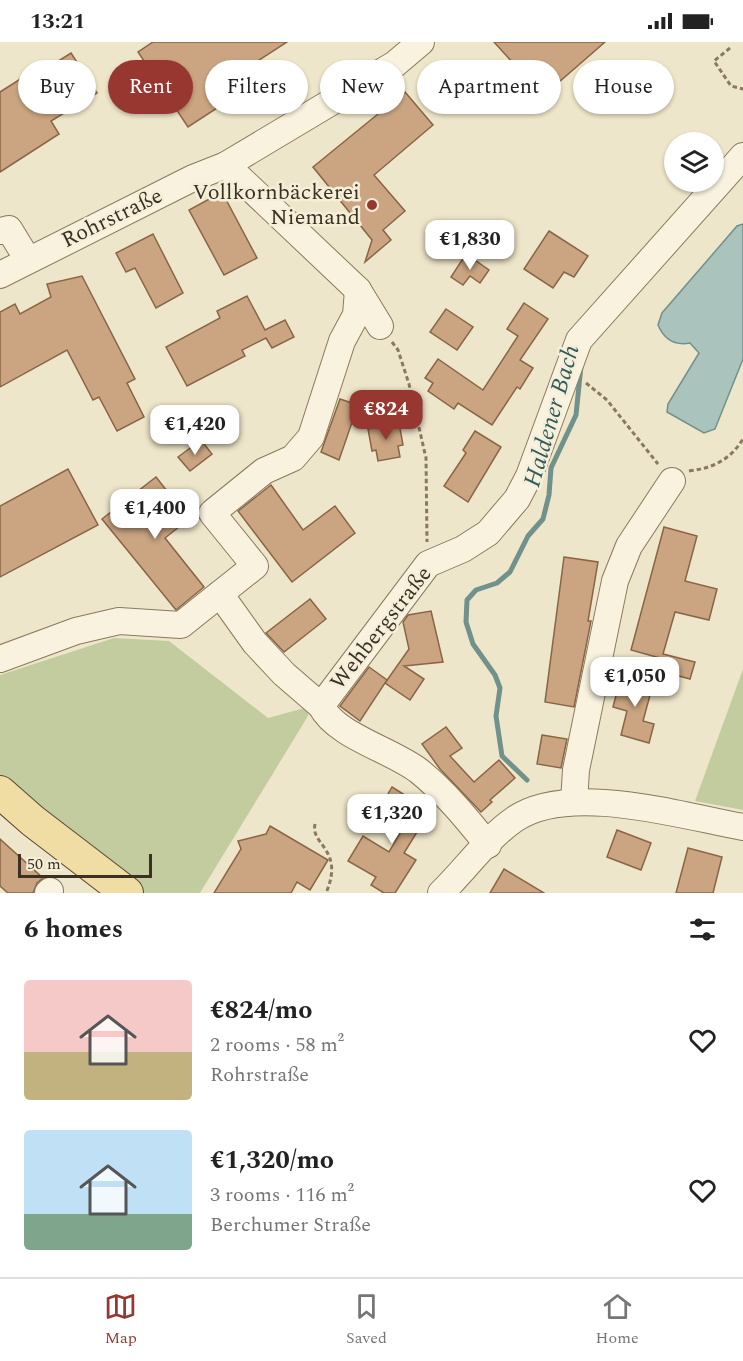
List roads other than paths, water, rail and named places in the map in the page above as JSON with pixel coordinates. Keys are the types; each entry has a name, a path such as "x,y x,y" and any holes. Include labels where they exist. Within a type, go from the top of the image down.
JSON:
{"main road":[{"path":"0,792 33,822 127,893"}],"street":[{"name":"Rohrstraße","path":"0,275 194,178 226,165 394,64 421,42"},
{"name":"Wehbergstraße","path":"488,845 461,812 418,770 343,728 326,715 321,705 428,564 463,549 488,533 518,499 529,476 579,340 743,156"},
{"path":"226,165 358,290 380,326"},
{"path":"0,231 9,229 28,260"},
{"path":"0,659 76,631 119,621 180,625 255,566 212,513 264,471 293,458 311,437 342,341 357,315 358,290"},
{"path":"574,802 576,770 615,581 629,546 672,481"},
{"path":"220,594 255,643 284,674 321,705"},
{"path":"441,893 513,821 542,806 574,802 644,809 743,827"}],"water":[{"path":"743,224 743,359 715,429 704,433 667,412 668,404 699,353 690,343 670,340 658,325 662,313 737,226"}],"waterway":[{"name":"Haldener Bach","path":"527,780 502,756 496,716 500,688 495,675 473,644 466,622 467,600 476,590 497,583 510,572 528,536 543,519 549,495 551,468 576,415 581,366"}],"place":[{"name":"Vollkornbäckerei Niemand","path":"372,205"}]}
